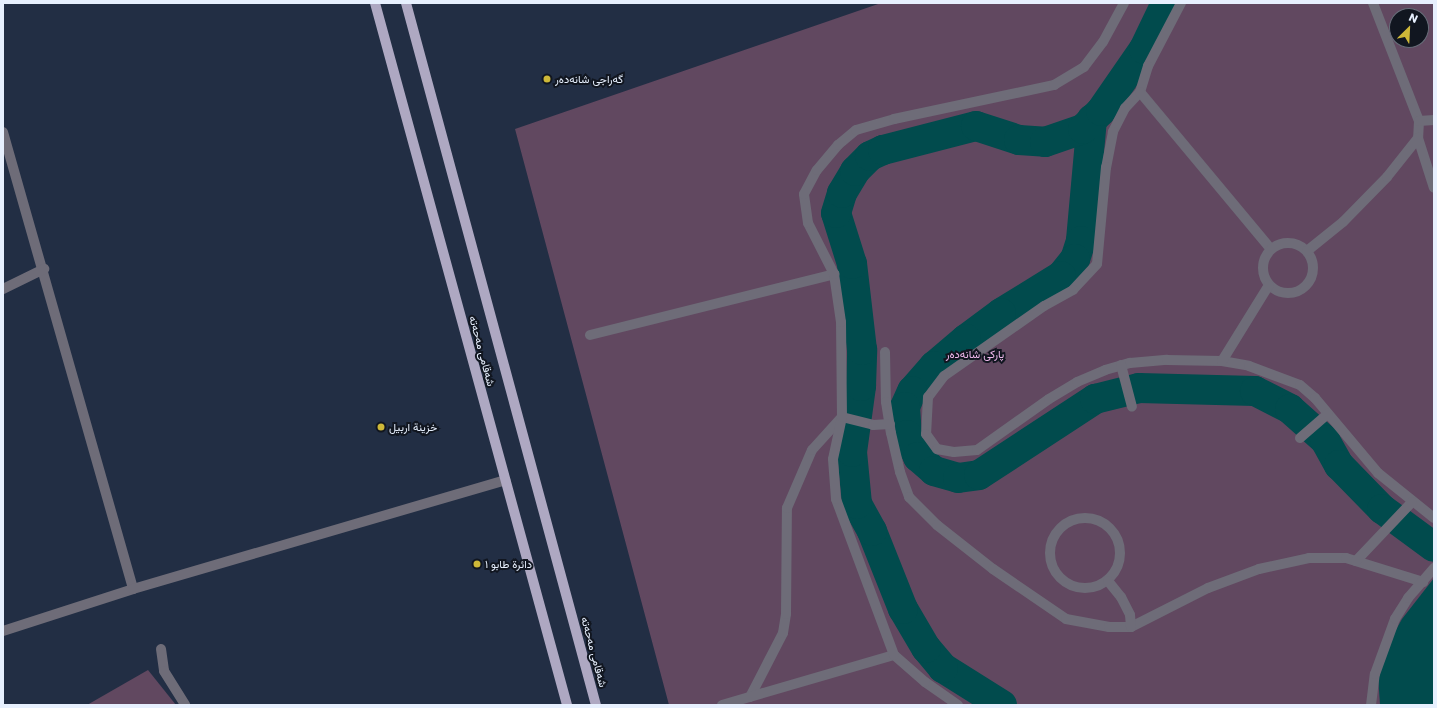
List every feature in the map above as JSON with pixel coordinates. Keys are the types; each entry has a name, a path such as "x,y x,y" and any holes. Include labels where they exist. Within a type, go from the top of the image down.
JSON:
{"main road":[{"name":"شەقامی مەحەتە","path":"375,3 567,705"},
{"name":"شەقامی مەحەتە","path":"406,3 596,705"}],"street":[{"path":"958,705 925,682 894,655 836,499 833,459 842,418 841,322 834,274 808,223 804,194 817,170 838,145 856,130 894,119 1054,85 1084,67 1103,42 1124,3"},
{"path":"1181,3 1148,66 1140,92 1125,108 1113,132 1106,167 1097,264 1073,290 1044,306 944,376 928,397 926,434 937,449 954,452 977,450 1076,382 1121,365 1167,360 1222,361 1248,366 1300,385 1315,398 1378,473 1412,502 1434,518"},
{"path":"1373,3 1419,121 1418,138 1434,188"},
{"path":"1140,92 1271,249"},
{"path":"1419,121 1434,120"},
{"path":"3,132 44,269 133,589"},
{"path":"1307,251 1343,222 1387,177 1418,138"},
{"path":"1285,242 1300,246 1307,251 1314,269 1306,287 1291,294 1283,293 1269,285 1265,279 1263,263 1271,249 1285,242"},
{"path":"3,289 44,269"},
{"path":"590,335 834,274"},
{"path":"1222,361 1269,285"},
{"path":"886,352 886,402 900,472 909,497 936,525 993,569 1066,619 1108,627 1131,627 1208,588 1259,569 1309,558 1346,558 1423,582"},
{"path":"1121,365 1132,407"},
{"path":"1300,438 1328,414"},
{"path":"842,418 873,425 890,424"},
{"path":"750,697 783,633 787,508 812,450 842,418"},
{"path":"3,631 133,589 505,480"},
{"path":"1356,561 1412,502"},
{"path":"1083,518 1105,524 1113,531 1121,552 1115,573 1108,581 1098,587 1086,589 1074,587 1063,581 1050,560 1050,548 1054,536 1062,527 1083,518"},
{"path":"1371,705 1375,674 1384,644 1408,598 1432,571"},
{"path":"1108,581 1121,597 1130,615 1131,627"},
{"path":"161,649 164,671 185,705"},
{"path":"722,705 894,655"}],"green space":[{"name":"پارکی شانەدەر","path":"881,3 1434,3 1434,705 669,705 515,129"},
{"path":"148,670 176,705 87,705"}],"shaded area":[{"path":"1434,578 1434,705 1380,705 1378,675 1389,642 1402,619"}],"waterway":[{"path":"1002,705 943,668 926,648 903,609 872,531 857,504 852,452 861,386 862,350 852,264 836,213 842,193 855,171 870,156 883,150 976,126 1019,140 1045,142 1083,129 1101,111 1144,49 1166,3"},
{"path":"1092,119 1081,241 1075,259 1061,276 1001,313 966,339 934,366 912,391 905,407 907,435 918,457 934,471 958,478 979,475 1095,399 1139,388 1255,391 1290,409 1325,440 1339,465 1382,509 1434,547"}],"place":[{"name":"گەراجی شانەدەر","path":"547,79"},
{"name":"خزينة اربيل","path":"381,427"},
{"name":"دائرة طابو ١","path":"477,564"}]}
